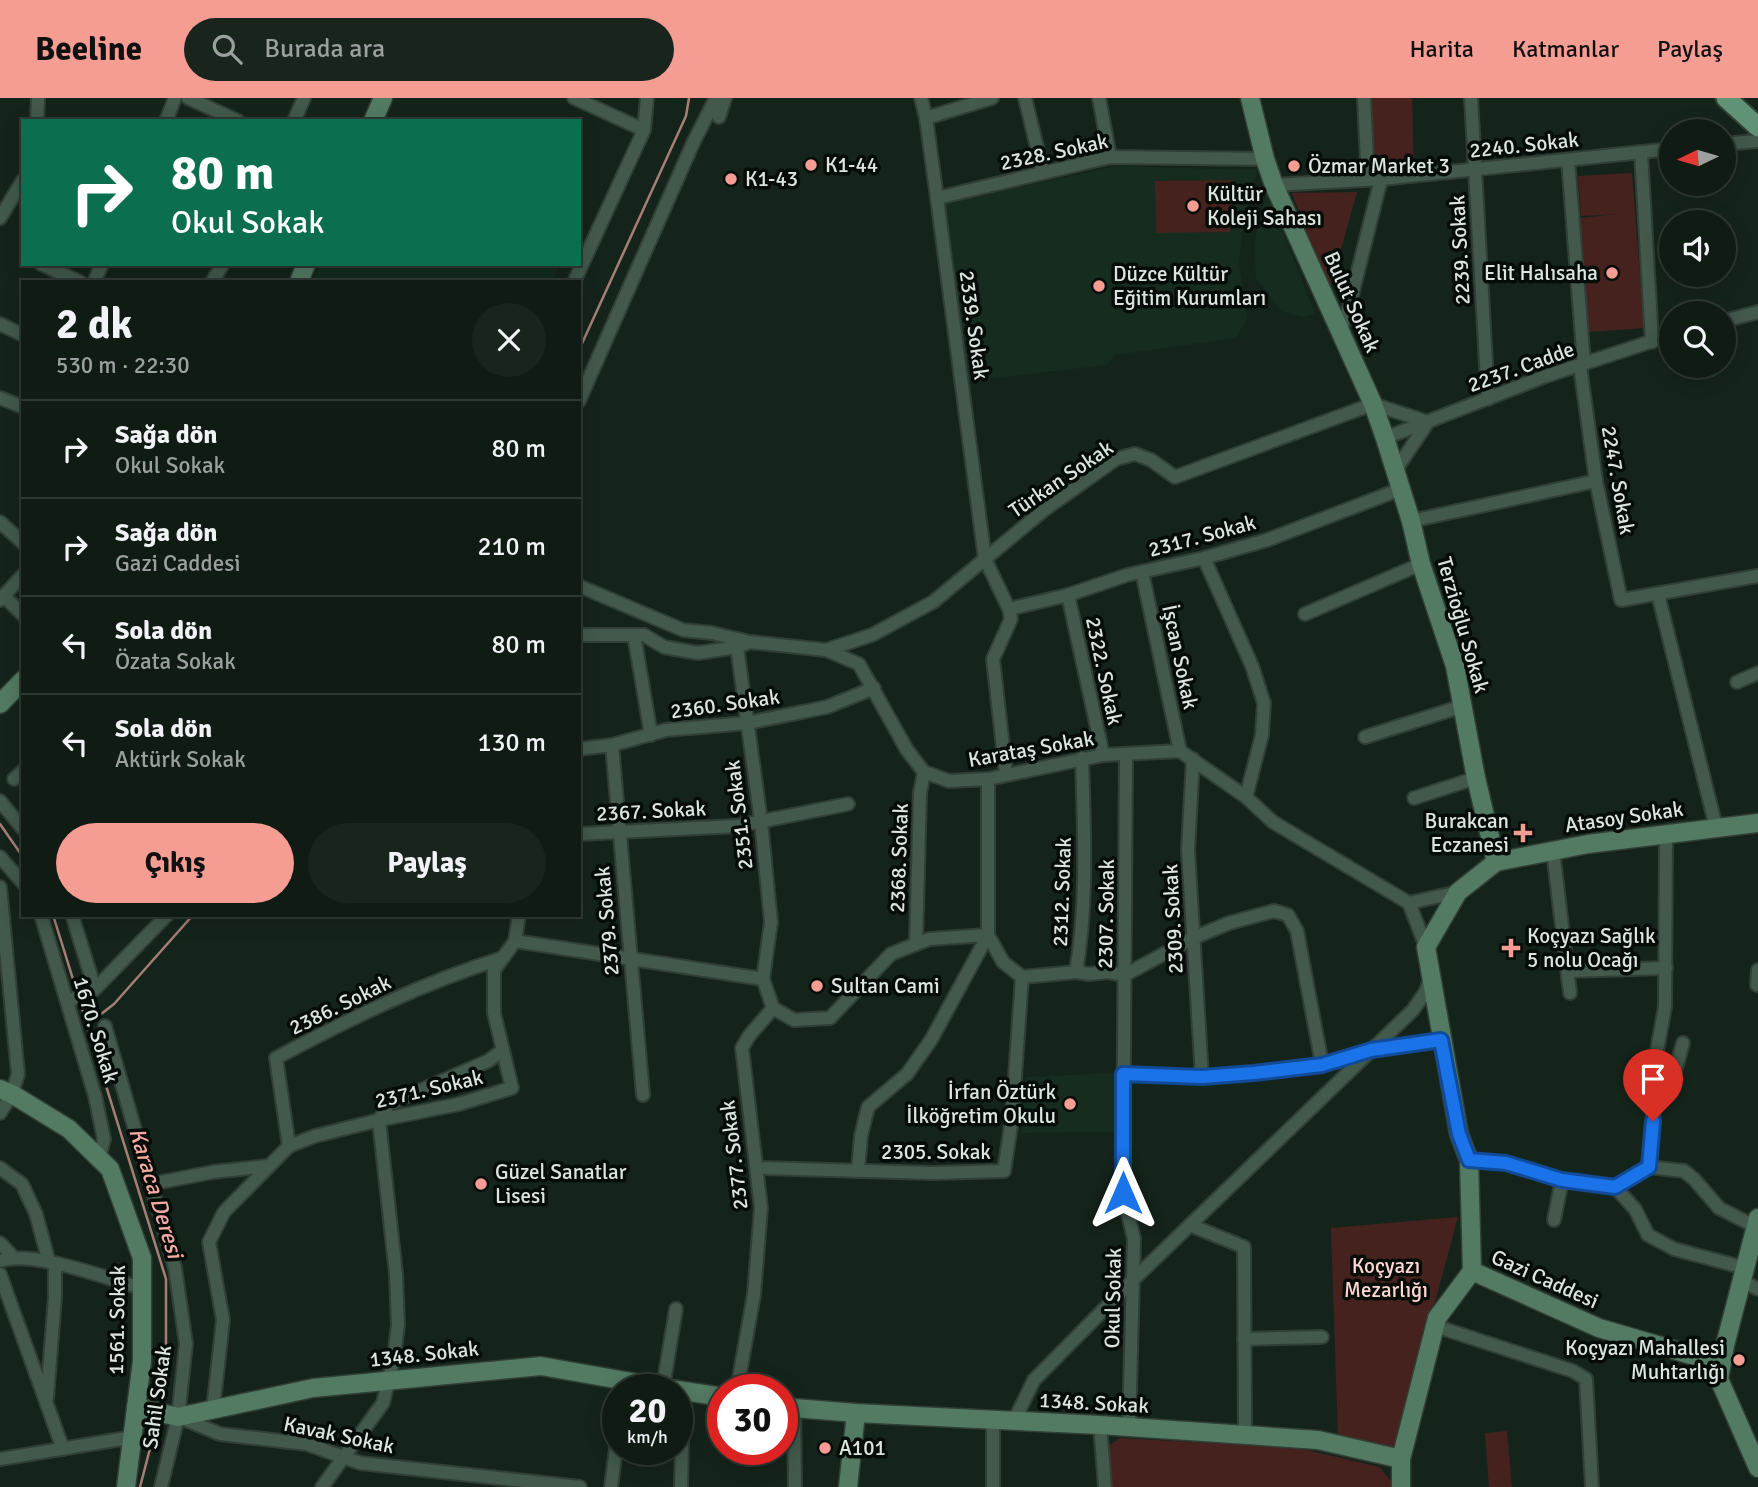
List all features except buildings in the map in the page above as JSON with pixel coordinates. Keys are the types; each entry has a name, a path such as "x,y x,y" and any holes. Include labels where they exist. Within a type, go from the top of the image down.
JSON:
{"main road":[{"path":"1726,98 1758,127"}],"street":[{"path":"37,119 38,98"},
{"path":"167,119 175,98"},
{"path":"188,98 234,119"},
{"path":"295,119 304,98"},
{"path":"374,119 383,98"},
{"path":"574,98 644,130"},
{"path":"575,280 644,130 647,98"},
{"path":"581,396 694,141 716,98"},
{"path":"719,117 725,98"},
{"name":"2339. Sokak","path":"920,98 926,117 985,559"},
{"path":"926,117 992,98"},
{"path":"1026,98 1043,172"},
{"path":"1099,98 1111,157"},
{"name":"Bulut Sokak","path":"1250,98 1274,184 1373,404"},
{"path":"1340,332 1349,307 1375,179 1364,98"},
{"name":"2239. Sokak","path":"1471,98 1488,399"},
{"path":"1736,143 1758,141"},
{"name":"2240. Sokak","path":"1274,184 1375,179 1659,150"},
{"path":"1641,152 1652,342"},
{"name":"2328. Sokak","path":"937,198 1111,157 1265,159"},
{"name":"2247. Sokak","path":"1568,160 1582,365 1596,481 1621,600 1658,594"},
{"path":"0,218 21,183"},
{"path":"45,266 76,280"},
{"path":"1736,318 1758,312"},
{"path":"0,324 21,334"},
{"name":"2237. Cadde","path":"1385,438 1543,377 1659,339"},
{"path":"0,398 21,406"},
{"path":"1373,404 1428,422 1395,471"},
{"name":"Türkan Sokak","path":"985,559 1044,510 1116,459 1135,454 1151,460 1175,477 1373,404"},
{"name":"Terzioğlu Sokak","path":"1373,404 1455,666 1476,778 1496,862"},
{"path":"1411,521 1596,481"},
{"name":"2317. Sokak","path":"1009,609 1266,540 1401,489"},
{"path":"0,522 21,541"},
{"path":"1203,558 1252,666 1264,703 1262,735 1246,797"},
{"path":"826,650 872,635 933,602 985,559 1009,609 1011,619 993,659 1006,774"},
{"path":"1305,614 1421,564"},
{"name":"İşcan Sokak","path":"1142,572 1180,751"},
{"path":"1716,827 1658,594 1758,576"},
{"path":"21,577 2,598 21,613"},
{"path":"581,587 683,630 712,633 750,642 826,650 859,664 907,750 924,772"},
{"name":"2322. Sokak","path":"1068,595 1103,755"},
{"path":"581,635 644,635 664,647 698,653 737,647 750,642"},
{"path":"634,635 651,735"},
{"name":"2351. Sokak","path":"737,647 761,821 771,922 763,979"},
{"path":"1737,682 1758,673"},
{"path":"0,705 21,682"},
{"name":"2360. Sokak","path":"581,749 612,745 666,730 747,723 827,707 874,688"},
{"path":"1365,737 1463,706"},
{"name":"2379. Sokak","path":"612,745 643,1095"},
{"path":"1180,751 1246,797 1273,822 1409,903 1426,947"},
{"name":"Karataş Sokak","path":"924,772 949,781 988,779 1082,758 1180,751"},
{"name":"2307. Sokak","path":"1123,1074 1126,755"},
{"name":"2312. Sokak","path":"1022,977 1076,972 1083,931 1082,758"},
{"name":"2309. Sokak","path":"1193,759 1188,850 1202,1077"},
{"name":"2368. Sokak","path":"916,944 920,793 924,772"},
{"path":"1414,798 1476,778"},
{"path":"858,1171 861,1136 868,1107 907,1074 931,1040 988,935 988,779"},
{"path":"0,801 21,827"},
{"name":"2367. Sokak","path":"581,834 737,826 848,804"},
{"name":"Atasoy Sokak","path":"1496,862 1588,844 1758,823"},
{"path":"1649,1167 1656,1061 1665,1007 1666,834"},
{"path":"1553,850 1570,993"},
{"path":"0,876 1,859"},
{"path":"1,859 21,882"},
{"path":"1426,947 1458,892 1496,862"},
{"path":"0,887 18,1074 6,1092 0,1113"},
{"path":"1409,903 1458,892"},
{"path":"1076,972 1125,975 1193,938 1229,923 1274,911 1287,915 1297,931 1322,1065"},
{"name":"1670. Sokak","path":"42,917 95,1096 104,1139 99,1158"},
{"path":"73,917 95,989"},
{"path":"67,1002 95,989 165,917"},
{"path":"519,917 515,942 763,979 773,1008 794,1020 830,1018 891,954 929,939 988,935"},
{"path":"988,935 1003,962 1022,977"},
{"name":"2371. Sokak","path":"213,1410 223,1320 209,1242 224,1212 289,1146 315,1136 459,1104 512,1088 494,1013 494,970 515,942"},
{"name":"Gazi Caddesi","path":"1426,947 1459,1134 1469,1160 1472,1271 1599,1328 1705,1359"},
{"name":"2386. Sokak","path":"289,1146 276,1058 336,1026 457,972 503,958"},
{"path":"1568,971 1666,968"},
{"path":"1757,985 1758,970"},
{"path":"1014,1421 1034,1380 1133,1280 1413,1010 1426,991 1431,976"},
{"name":"2305. Sokak","path":"758,1168 1004,1171 1012,1119 1022,977"},
{"name":"2377. Sokak","path":"740,1374 754,1294 761,1208 742,1048 773,1008"},
{"name":"Sahil Sokak","path":"105,1026 175,1268 186,1344 178,1417 161,1487"},
{"path":"1123,1074 1202,1077 1322,1065 1371,1050 1441,1040"},
{"path":"1655,1098 1671,1086 1683,1043"},
{"path":"322,1487 383,1404 390,1381 398,1325 396,1274 379,1120 389,1104 488,1061 503,1051"},
{"name":"Okul Sokak","path":"1123,1074 1123,1193 1134,1239 1129,1427"},
{"name":"1561. Sokak","path":"6,1092 69,1129 110,1169 142,1258 142,1361 126,1487"},
{"path":"1469,1160 1506,1163 1562,1180 1615,1187 1649,1167 1684,1171 1719,1208 1757,1222 1725,1345 1719,1379"},
{"path":"151,1184 213,1172 268,1166"},
{"path":"0,1168 22,1184 36,1214 52,1263 55,1297 47,1402"},
{"path":"1554,1220 1562,1180"},
{"path":"1615,1187 1635,1209 1648,1235 1674,1249 1743,1274 1758,1289"},
{"path":"1190,1225 1244,1247 1245,1435"},
{"path":"0,1243 14,1258"},
{"path":"0,1261 14,1258 52,1263 142,1288"},
{"path":"1401,1487 1401,1459 1437,1318 1472,1271"},
{"path":"0,1274 63,1449"},
{"path":"675,1374 676,1309"},
{"path":"1435,1326 1573,1371 1586,1379 1592,1487"},
{"path":"1244,1339 1322,1337"},
{"path":"1725,1345 1705,1359 1719,1379 1758,1468"},
{"name":"1348. Sokak","path":"178,1417 313,1388 541,1366 602,1380"},
{"path":"136,1407 178,1417"},
{"name":"1348. Sokak","path":"798,1409 1318,1440 1401,1459"},
{"path":"848,1487 856,1413"},
{"name":"Kavak Sokak","path":"178,1417 220,1434 307,1444 360,1463 579,1487"},
{"path":"993,1420 993,1487"},
{"path":"1100,1426 1105,1487"},
{"path":"0,1459 133,1437"},
{"path":"611,1487 614,1465"},
{"path":"680,1465 681,1487"},
{"path":"793,1465 795,1487"}],"shaded area":[{"name":"Düzce Kültür Eğitim Kurumları","path":"1116,166 1258,170 1245,213 1239,264 1248,317 1236,338 1115,355 1107,365 969,381 945,203"},
{"path":"1267,191 1315,314 1302,317 1281,311 1256,278 1254,243"},
{"path":"319,266 559,266 553,280 313,279"},
{"name":"İrfan Öztürk İlköğretim Okulu","path":"1116,1073 1117,1132 1021,1133 1025,1077"}],"green space":[{"path":"1364,98 1412,98 1414,175 1368,179"},
{"name":"Elit Halısaha","path":"1632,173 1644,328 1589,332 1580,218 1618,214 1581,216 1578,176"},
{"name":"Kültür Koleji Sahası","path":"1233,180 1230,232 1156,233 1155,181"},
{"path":"1357,192 1329,292 1292,193"},
{"name":"Koçyazı Mezarlığı","path":"1458,1217 1395,1450 1338,1437 1331,1228"},
{"path":"1507,1431 1512,1487 1489,1487 1485,1433"},
{"path":"1120,1438 1298,1448 1380,1467 1395,1487 1112,1487 1107,1447"}],"waterway":[{"path":"581,346 686,116 689,98"},
{"name":"Karaca Deresi","path":"0,824 21,854"},
{"name":"Karaca Deresi","path":"54,917 77,992"},
{"path":"87,1025 114,1004 191,917"},
{"name":"Karaca Deresi","path":"80,1002 166,1279 166,1387 161,1405"},
{"name":"Karaca Deresi","path":"140,1487 158,1418"}],"place":[{"name":"K1-44","path":"811,165"},
{"name":"Özmar Market 3","path":"1294,166"},
{"name":"K1-43","path":"731,179"},
{"name":"Kültür Koleji Sahası","path":"1193,206"},
{"name":"Elit Halısaha","path":"1612,273"},
{"name":"Düzce Kültür Eğitim Kurumları","path":"1099,286"},
{"name":"Burakcan Eczanesi","path":"1523,833"},
{"name":"Koçyazı Sağlık 5 nolu Ocağı","path":"1511,948"},
{"name":"Sultan Cami","path":"817,986"},
{"name":"İrfan Öztürk İlköğretim Okulu","path":"1070,1104"},
{"name":"Güzel Sanatlar Lisesi","path":"481,1184"},
{"name":"Koçyazı Mahallesi Muhtarlığı","path":"1739,1360"},
{"name":"A101","path":"825,1448"}],"route":[{"path":"1123,1193 1123,1074 1202,1077 1254,1073 1322,1065 1371,1050 1441,1040 1459,1134 1469,1160 1506,1163 1562,1180 1615,1187 1649,1167 1653,1121"}]}
